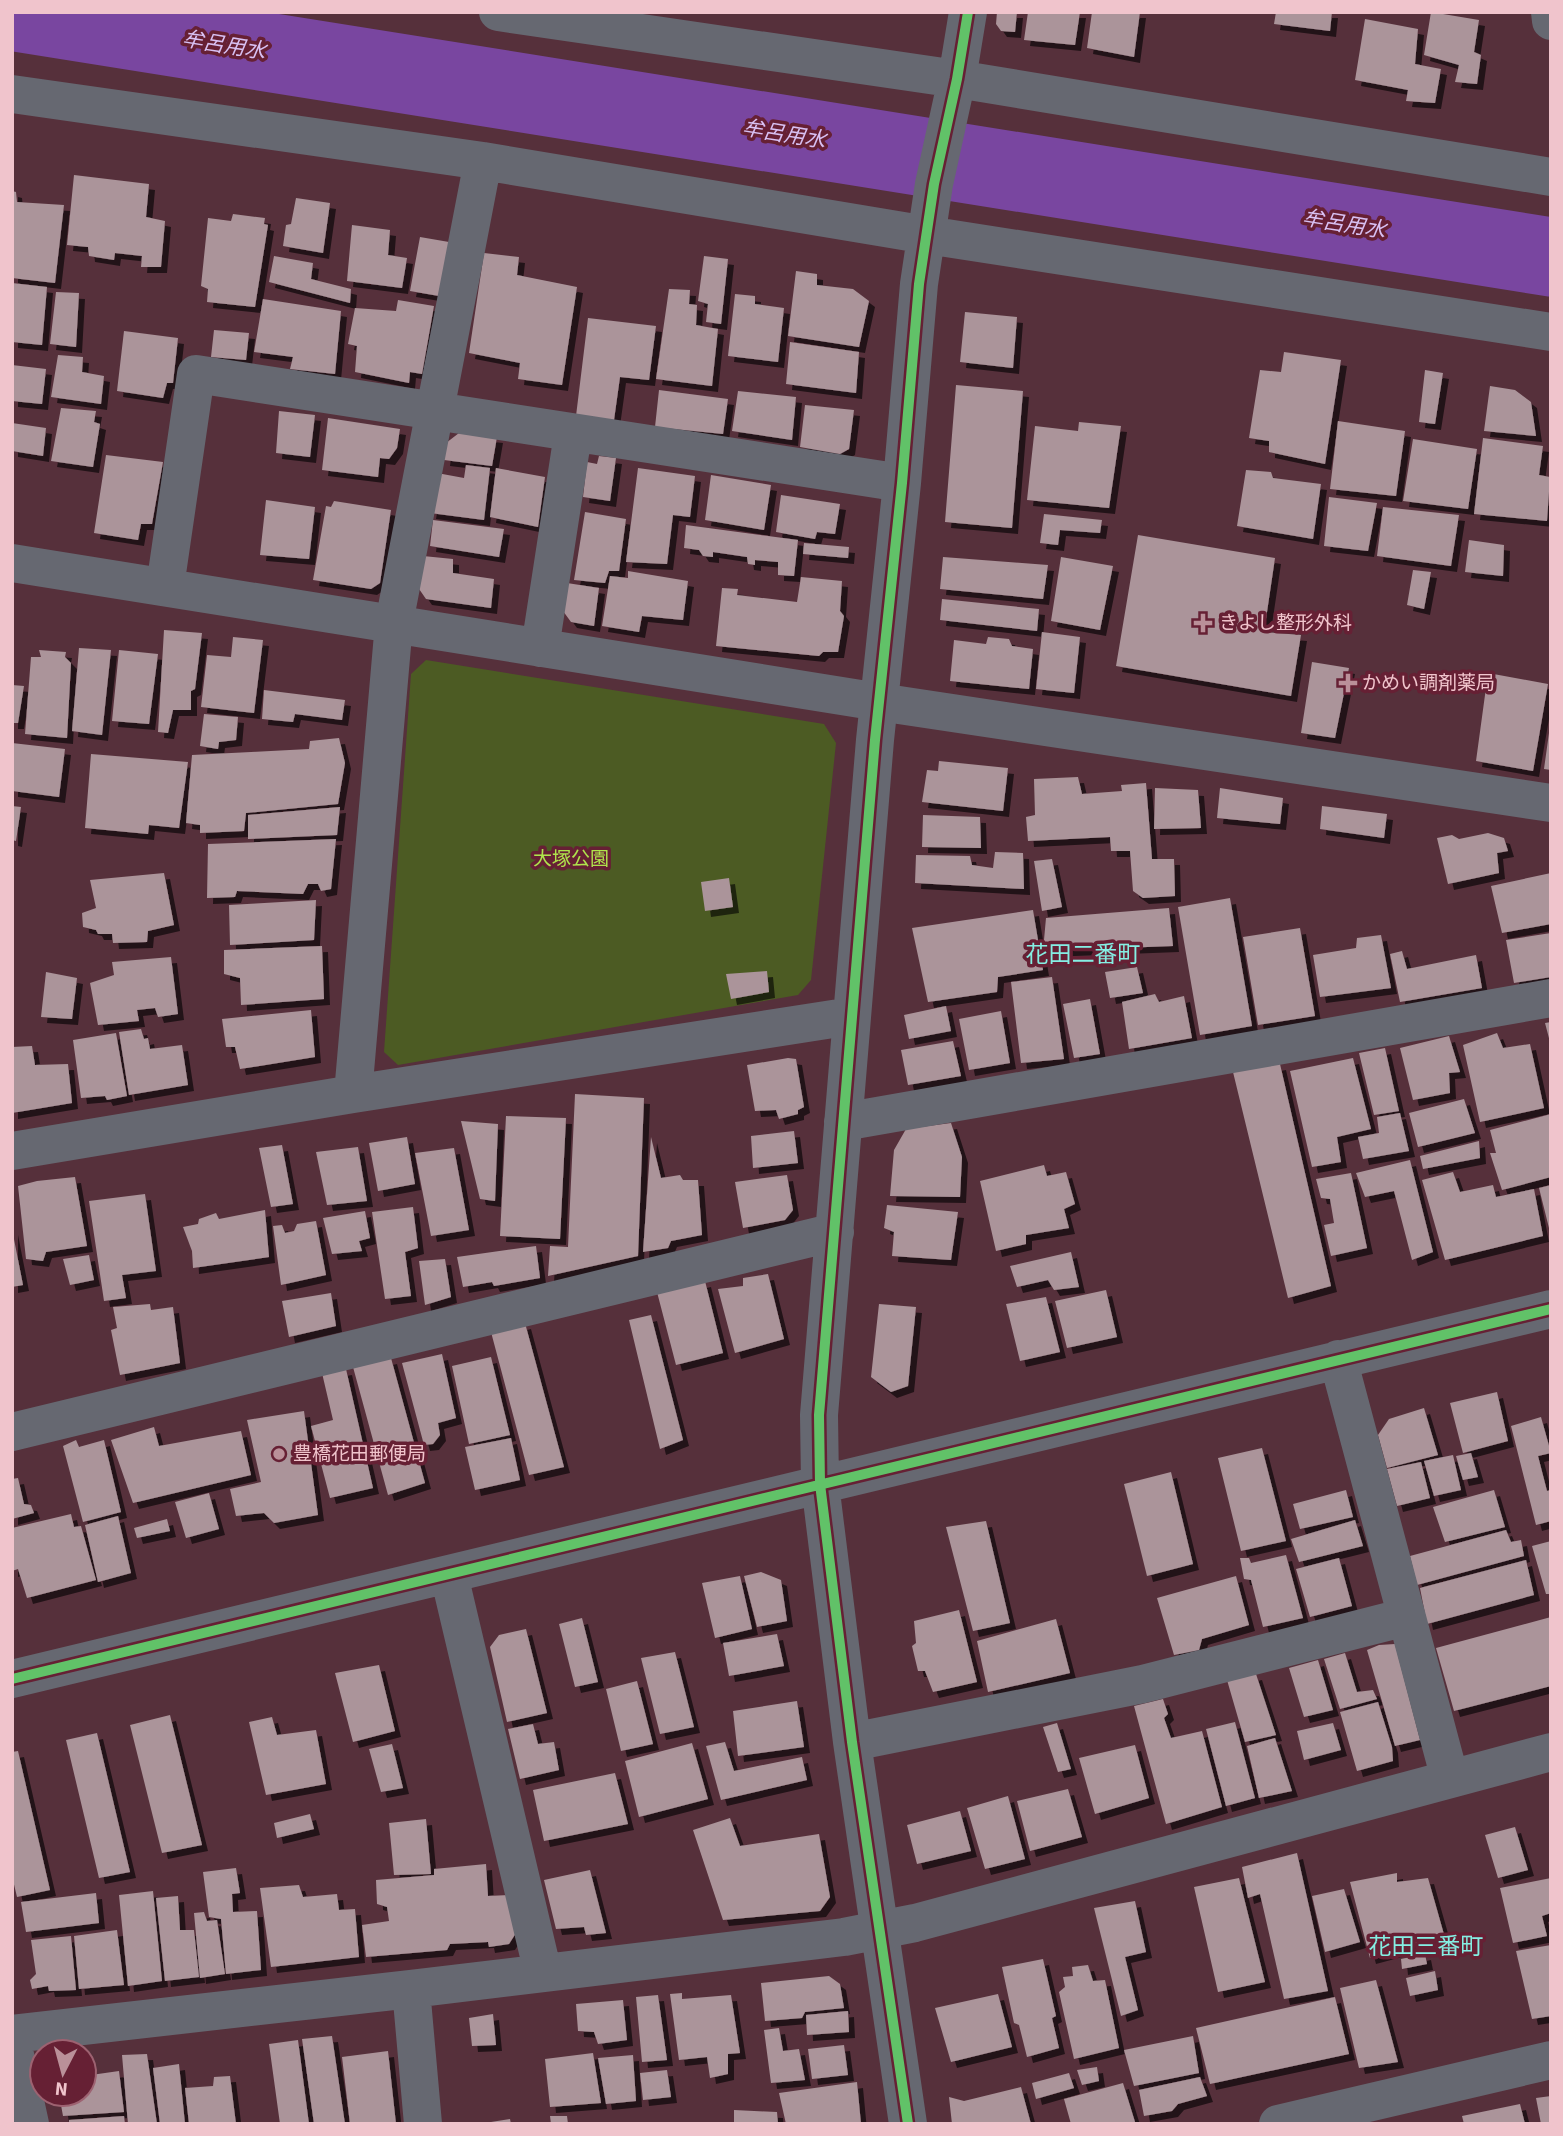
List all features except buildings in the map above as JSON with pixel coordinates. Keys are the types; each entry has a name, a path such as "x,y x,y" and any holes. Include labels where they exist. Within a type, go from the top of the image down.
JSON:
{"street":[{"path":"498,12 957,79 1551,177"},
{"path":"908,2124 852,1742 820,1484 819,1415 879,702 919,284 934,184 957,79 968,12"},
{"path":"1550,12 1551,21"},
{"path":"12,94 483,161 927,235 1551,332"},
{"path":"353,1094 394,623 483,161"},
{"path":"165,587 195,374 902,483"},
{"path":"540,648 573,434"},
{"path":"12,563 879,702 1551,803"},
{"path":"843,1122 1551,998"},
{"path":"12,1151 353,1094 852,1016"},
{"path":"12,1432 835,1232"},
{"path":"12,1679 1551,1309"},
{"path":"1338,1359 1450,1779"},
{"path":"449,1575 543,1973"},
{"path":"852,1742 1143,1684 1406,1617"},
{"path":"12,2034 845,1937 915,1923 1551,1752"},
{"path":"411,1989 423,2124"},
{"path":"12,2041 30,2124"},
{"path":"1278,2124 1551,2060"}],"green space":[{"name":"大塚公園","path":"426,660 824,724 836,743 811,980 798,995 398,1065 384,1052 411,674"}],"waterway":[{"name":"牟呂用水","path":"16,12 1551,257"}],"cycle path":[{"path":"908,2124 852,1742 820,1484 819,1415 875,740 902,483 919,284 934,184 957,79 968,12"},
{"path":"12,1679 1551,1309"}],"place":[{"name":"きよし整形外科","path":"1203,623"},
{"name":"かめい調剤薬局","path":"1348,683"},
{"name":"豊橋花田郵便局","path":"279,1454"}],"district":[{"name":"花田二番町","path":"1083,954"},
{"name":"花田三番町","path":"1426,1946"}]}
